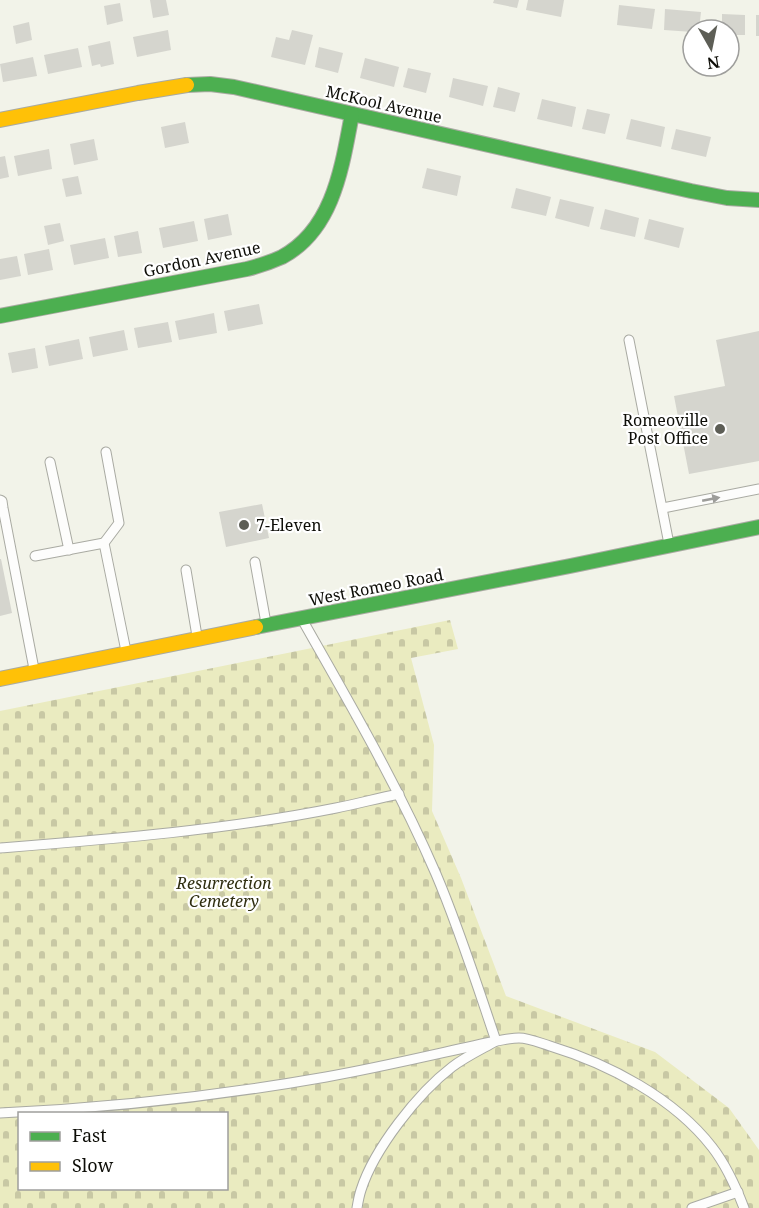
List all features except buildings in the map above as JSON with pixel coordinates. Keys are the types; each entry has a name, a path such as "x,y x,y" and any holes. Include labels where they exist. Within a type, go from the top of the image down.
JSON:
{"street":[{"name":"McKool Avenue","path":"0,120 138,93 179,86 210,84 234,87 691,191 727,198 759,200"},
{"name":"Gordon Avenue","path":"0,316 247,269 289,253 307,239 319,226 327,212 337,185 352,114"},
{"name":"West Romeo Road","path":"0,679 759,527"}],"lane":[{"path":"629,340 669,546"},
{"path":"35,556 104,543 119,523 106,452"},
{"path":"50,462 69,550"},
{"path":"663,508 759,489"},
{"path":"0,500 35,672"},
{"path":"104,543 126,653"},
{"path":"255,562 267,625"},
{"path":"186,570 197,638"},
{"path":"302,619 375,747 436,874 496,1041"},
{"path":"0,848 175,832 336,808 399,794"},
{"path":"0,1113 103,1107 256,1089 329,1077 496,1041 520,1038 542,1043 603,1065 655,1096 695,1127 717,1154 744,1208"},
{"path":"357,1208 361,1189 374,1161 399,1123 426,1091 452,1067 496,1041"},
{"path":"692,1208 738,1192"}],"green space":[{"name":"Resurrection Cemetery","path":"450,620 458,649 411,658 434,745 432,811 461,878 506,996 655,1052 729,1108 759,1150 759,1208 0,1208 0,711"}],"traffic: fast":[{"path":"187,85 210,84 234,87 691,191 727,198 759,200"},
{"path":"0,316 247,269 282,257 300,245 313,230 333,195 352,114"},
{"path":"256,627 759,527"}],"traffic: slow":[{"path":"0,120 187,85"},
{"path":"0,679 256,627"}],"place":[{"name":"Romeoville Post Office","path":"720,429"},
{"name":"7-Eleven","path":"244,525"}]}
